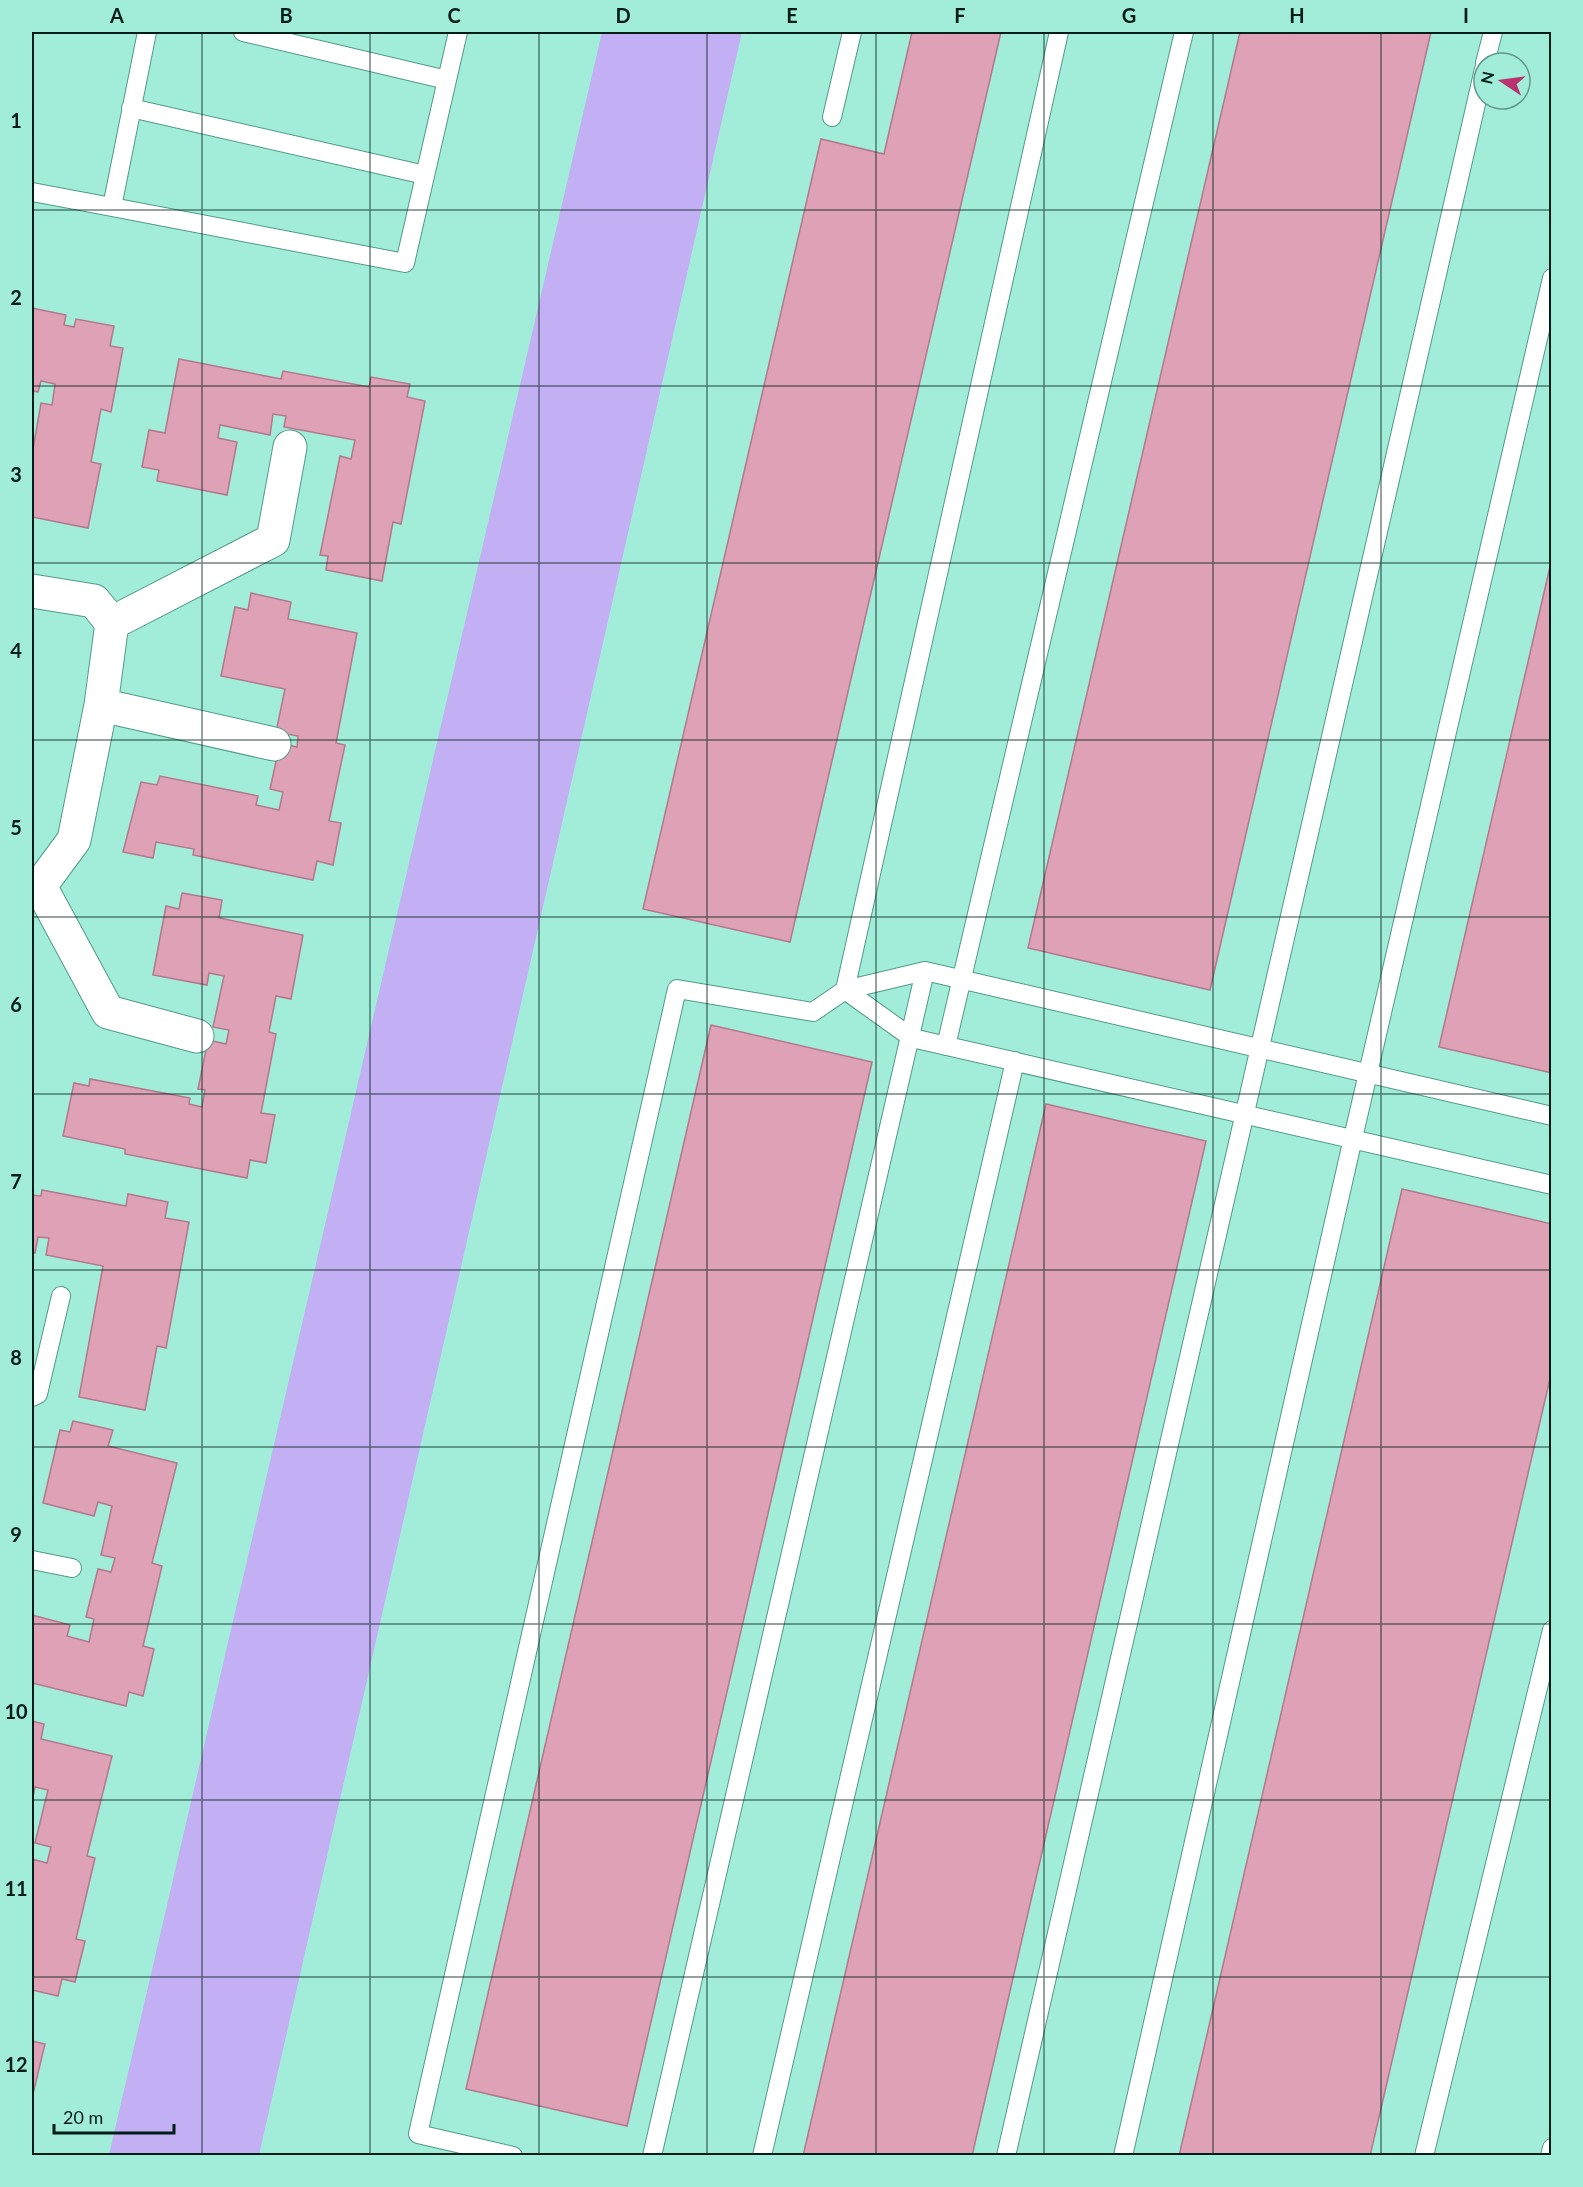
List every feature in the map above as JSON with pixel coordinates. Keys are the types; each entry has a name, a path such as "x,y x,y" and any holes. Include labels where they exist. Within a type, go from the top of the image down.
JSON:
{"street":[{"path":"112,623 273,540 290,447"},
{"path":"32,591 94,601 112,623 101,705 74,840 36,886 108,1012 197,1036"},
{"path":"101,705 274,744"}],"lane":[{"path":"112,207 147,32"},
{"path":"243,32 447,80"},
{"path":"32,192 405,263 458,32"},
{"path":"832,117 852,32"},
{"path":"845,990 1059,32"},
{"path":"946,1046 960,977 1184,32"},
{"path":"1488,51 1493,32"},
{"path":"131,108 425,176"},
{"path":"1006,2156 1474,111"},
{"path":"1123,2156 1353,1138 1370,1074 1551,278"},
{"path":"652,2156 926,971"},
{"path":"513,2156 418,2134 677,988 813,1012 845,990 926,971 960,977 1551,1116"},
{"path":"845,990 912,1038 1551,1185"},
{"path":"762,2156 1015,1062"},
{"path":"32,1397 38,1394 61,1296"},
{"path":"32,1560 72,1568"},
{"path":"1424,2156 1551,1630"},
{"path":"1550,2156 1551,2148"}],"shaded area":[{"path":"602,32 742,32 259,2155 109,2155"}],"building":[{"path":"912,32 1001,32 790,942 643,909 821,139 884,154"},
{"path":"1240,32 1431,32 1210,990 1028,948"},
{"path":"32,308 66,315 64,325 74,327 76,319 114,326 110,346 123,348 111,412 101,409 91,462 101,464 88,528 32,517 32,455 41,403 52,405 55,384 41,381 38,392 32,391"},
{"path":"179,359 281,379 283,371 369,387 371,377 410,384 407,397 425,401 401,524 393,522 382,581 326,570 328,556 320,555 340,456 351,459 355,440 284,427 286,416 273,414 270,435 220,425 218,438 237,442 227,495 157,481 159,470 142,467 149,430 165,433"},
{"path":"1552,558 1552,1073 1439,1047"},
{"path":"251,593 291,602 288,619 357,633 336,743 345,745 329,821 341,823 333,865 317,861 313,880 193,855 194,849 156,842 153,858 123,852 141,782 157,785 160,776 258,796 256,805 279,810 283,792 270,789 280,743 297,747 298,736 276,732 285,689 221,676 235,607 248,610"},
{"path":"182,893 222,900 219,918 303,935 291,999 276,996 269,1032 276,1034 261,1113 275,1115 266,1163 250,1160 247,1178 125,1154 125,1149 63,1136 74,1083 89,1086 90,1079 190,1098 189,1104 202,1107 205,1090 198,1089 208,1040 226,1044 229,1030 213,1027 224,976 209,973 207,985 153,975 166,906 179,909"},
{"path":"711,1025 872,1062 627,2126 466,2089"},
{"path":"1046,1104 1206,1141 972,2156 803,2156"},
{"path":"1402,1189 1552,1224 1552,1370 1370,2156 1179,2156"},
{"path":"42,1190 126,1206 128,1194 168,1202 165,1218 189,1222 166,1348 157,1346 145,1410 79,1397 103,1266 46,1255 49,1238 38,1237 35,1253 32,1252 32,1195 41,1196"},
{"path":"73,1421 113,1430 108,1446 177,1463 152,1563 162,1566 143,1646 154,1649 143,1696 129,1692 126,1706 32,1683 32,1615 70,1625 67,1636 89,1642 94,1619 86,1617 98,1569 111,1572 115,1558 101,1555 112,1506 98,1502 94,1516 43,1503 60,1430 70,1432"},
{"path":"32,1721 44,1724 41,1739 112,1756 87,1856 95,1858 76,1939 85,1941 75,1982 62,1979 58,1996 32,1990 32,1859 47,1863 51,1847 35,1843 48,1790 35,1787 32,1801"},
{"path":"32,2041 45,2044 32,2098"}]}
